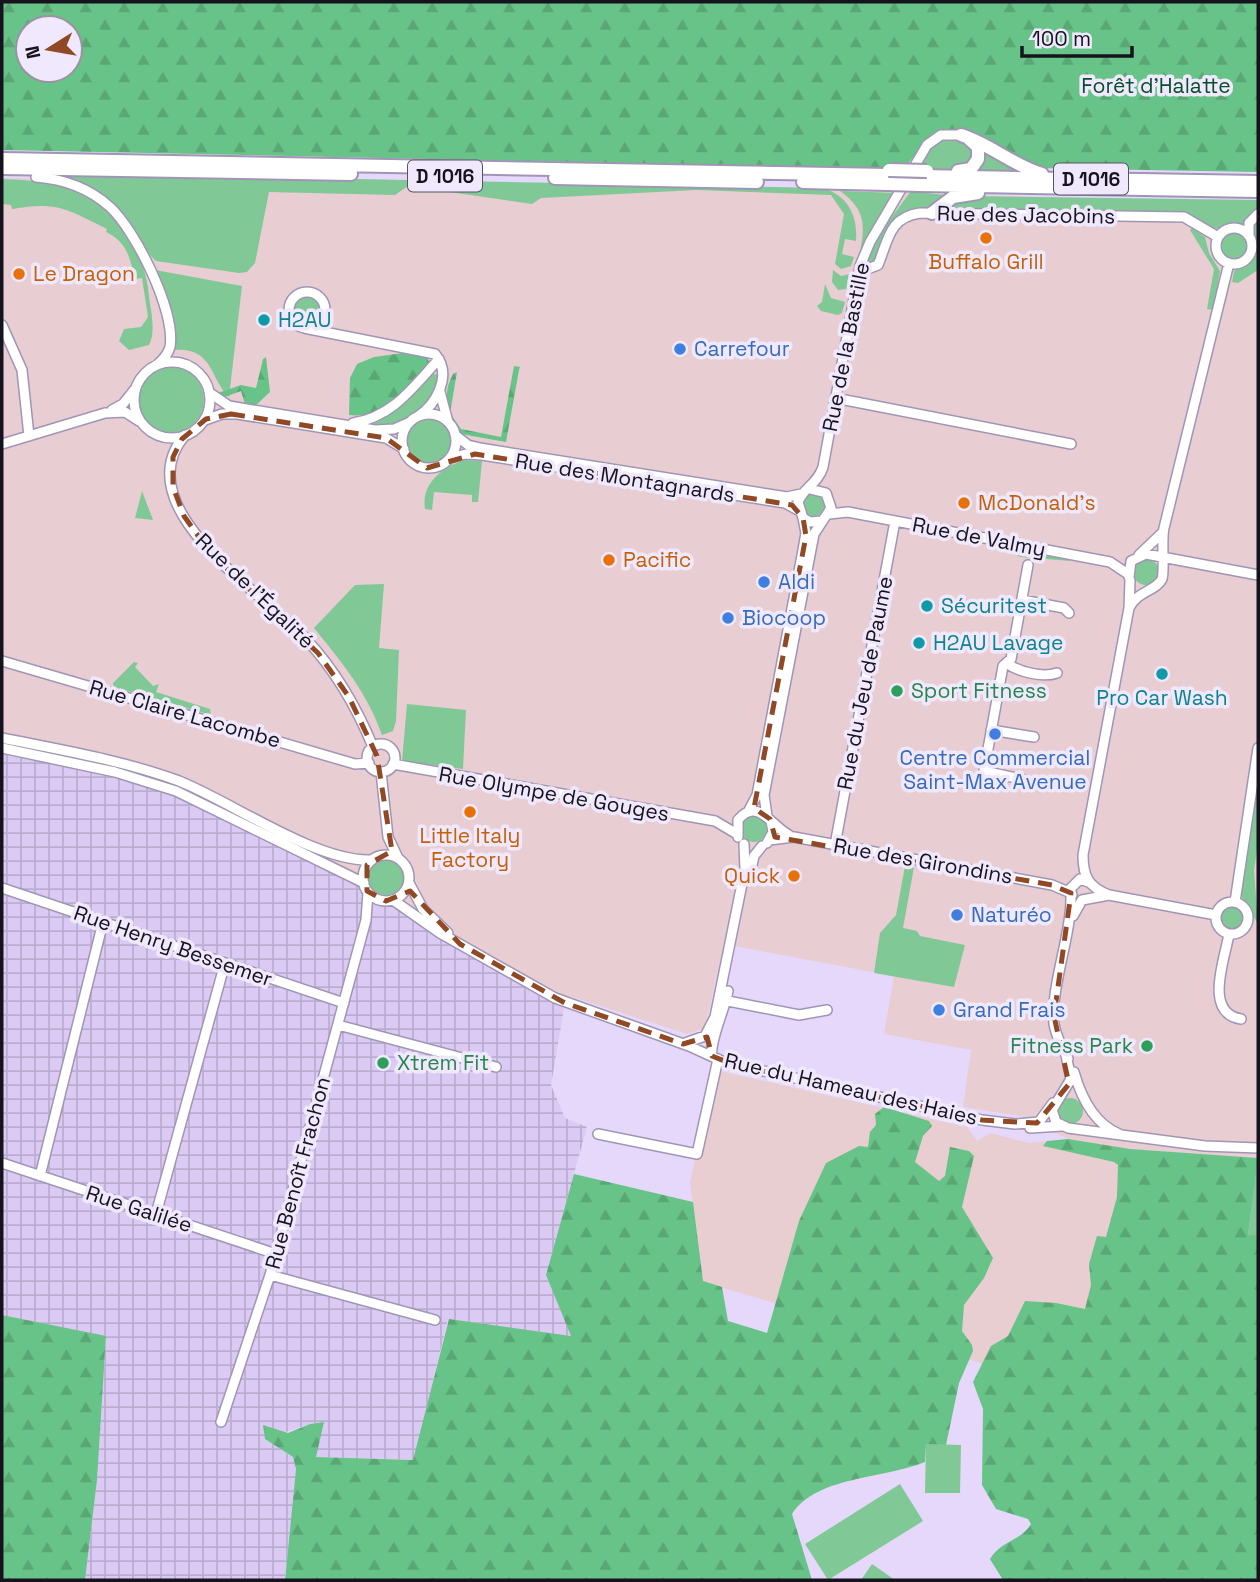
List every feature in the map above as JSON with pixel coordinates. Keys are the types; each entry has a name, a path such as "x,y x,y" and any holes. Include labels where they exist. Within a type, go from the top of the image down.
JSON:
{"highway":[{"path":"923,177 965,171 975,164 978,147 961,135"},
{"path":"961,135 980,142 1018,166 1057,179"},
{"name":"D 1016","path":"2,159 1258,182"},
{"name":"D 1016","path":"2,168 889,176"},
{"path":"2,175 37,177"},
{"name":"D 1016","path":"923,177 1033,187 1258,191"},
{"path":"932,213 944,202 960,195 1033,187"}],"street":[{"name":"Rue de la Bastille","path":"769,818 764,795 814,534 825,517 828,497 823,467 860,266 870,242 929,142 945,134 961,135"},
{"path":"2,444 105,413 123,404 144,373 158,364 170,348 167,323 150,269 130,230 110,207 93,194 65,182 37,177"},
{"name":"Rue des Jacobins","path":"860,266 870,268 878,265 887,235 899,222 913,214 1187,218 1218,237"},
{"path":"1249,235 1233,228 1218,237 1217,253 1229,263 1241,262 1249,255 1252,244 1249,223 1258,214"},
{"path":"1129,608 1135,598 1157,584 1164,528 1229,263"},
{"path":"341,335 330,327 324,304 318,295 307,292 291,302 289,313 294,323 304,328 341,335 430,351 439,359 443,369 434,403 413,420 403,435 404,449 411,461 424,467 438,466 450,458 455,447 455,435 442,406 440,387"},
{"path":"304,328 317,326 325,313"},
{"path":"2,325 22,370 29,436"},
{"path":"347,425 376,418 389,411 439,359"},
{"path":"158,364 176,362 190,366 203,378 209,391 209,405 203,421"},
{"path":"136,388 135,408 143,424"},
{"path":"209,391 229,406 386,431 431,414 448,422"},
{"path":"835,398 1071,444"},
{"path":"105,413 125,412 157,434 171,438 185,435"},
{"path":"172,466 176,449 185,435 203,421 222,414 237,414 386,438 404,449"},
{"name":"Rue de l'Égalité","path":"157,434 167,448 176,497 200,541 236,578 288,621 318,653 349,697 373,747"},
{"name":"Rue des Montagnards","path":"455,435 480,448 787,497 806,492 828,497"},
{"name":"Rue des Montagnards","path":"450,458 466,454 482,455 785,503 810,522 825,517"},
{"name":"Rue de la Bastille","path":"744,814 756,799 803,550 806,531 801,514 806,492 823,467"},
{"name":"Rue de Valmy","path":"828,497 848,512"},
{"name":"Rue de Valmy","path":"825,517 848,512 1110,562 1137,556"},
{"name":"Rue du Jeu de Paume","path":"835,845 895,521"},
{"path":"1130,1138 1103,1125 1088,1107 1056,1032 1054,1016 1070,923 1072,888 1083,855 1129,608 1129,577 1137,556 1164,528"},
{"path":"1137,556 1160,563 1187,562"},
{"name":"Rue de Valmy","path":"1110,562 1129,577"},
{"path":"1160,563 1187,562 1258,575"},
{"path":"1026,780 984,771 1004,665 1011,659 1028,565"},
{"path":"1129,577 1137,587 1148,589"},
{"path":"1022,600 1063,608 1069,613"},
{"name":"Rue Claire Lacombe","path":"2,661 355,764 369,763"},
{"path":"1004,665 1049,676 1057,673"},
{"path":"992,730 1034,737"},
{"path":"2,738 151,771 213,795 312,846 347,857 398,858"},
{"path":"365,887 364,872 385,845 387,831 380,772 369,763 368,754 373,747 383,745 390,747 395,756 393,764 380,772"},
{"path":"2,748 115,772 176,791 388,901 404,893 409,883 408,867 398,858 387,831"},
{"path":"1235,902 1258,748"},
{"name":"Rue Olympe de Gouges","path":"393,764 715,821 737,834"},
{"path":"598,1133 697,1154 715,1058 711,1042 724,998 753,860 773,832 769,818 759,811 744,814 737,834 744,844 751,848 765,843"},
{"name":"Rue Olympe de Gouges","path":"715,821 744,814"},
{"name":"Rue des Girondins","path":"769,818 794,837"},
{"name":"Rue des Girondins","path":"765,843 794,837 1052,885 1072,888 1082,879 1089,883"},
{"path":"683,1044 698,1040 710,1030 724,998 746,864 744,844"},
{"path":"1083,855 1083,871 1089,883 1108,895"},
{"name":"Rue du Hameau des Haies","path":"409,883 426,913 460,944"},
{"path":"1070,923 1085,899 1089,883"},
{"name":"Rue Benoît Frachon","path":"221,1422 270,1275 344,1003 366,920 365,887"},
{"name":"Rue Henry Bessemer","path":"2,888 344,1003"},
{"path":"1072,888 1085,899"},
{"path":"1085,899 1108,895 1216,915"},
{"name":"Rue Benoît Frachon","path":"366,920 373,909 388,901"},
{"name":"Rue du Hameau des Haies","path":"388,901 572,1006 683,1044 715,1058 965,1117 1034,1128 1067,1127 1130,1138 1218,1148 1256,1147"},
{"path":"1235,902 1247,911 1247,924 1239,933 1229,934 1219,927 1216,915 1222,905 1235,902"},
{"path":"40,1176 103,922"},
{"path":"1247,924 1258,928"},
{"path":"1229,934 1219,999 1227,1014 1241,1020"},
{"path":"156,1214 225,963"},
{"path":"724,998 800,1016 827,1010"},
{"path":"338,1025 496,1067"},
{"path":"1066,1055 1071,1079 1063,1094 1053,1103 1054,1118 1067,1127 1085,1121 1088,1107"},
{"path":"1063,1094 1071,1092 1082,1096"},
{"name":"Rue du Hameau des Haies","path":"1015,1124 1039,1122 1053,1103"},
{"name":"Rue Galilée","path":"2,1163 276,1254"},
{"path":"270,1275 435,1321"}],"highlighted area":[{"path":"231,414 386,438 427,468 475,454 792,505 803,518 806,536 754,808 770,819 775,837 1052,885 1071,893 1054,1016 1069,1084 1037,1123 982,1120 732,1064 712,1056 707,1037 683,1044 565,1003 460,944 410,891 386,901 367,891 367,865 392,851 377,756 349,697 318,653 211,554 184,516 173,487 173,457 182,439 206,419"}],"shaded area":[{"path":"2,178 860,191 1258,204 1258,1158 1130,1149 1068,1139 1020,1116 963,1107 971,1050 884,1034 894,976 724,944 705,1028 687,1034 570,996 565,1003 393,900 374,898 363,883 2,748"},
{"path":"2,748 159,785 364,883 374,898 393,900 425,923 565,1003 551,1085 565,1118 587,1127 546,1275 572,1337 448,1319 414,1460 315,1457 323,1422 265,1439 293,1457 296,1469 285,1580 85,1580 97,1480 106,1337 2,1315"},
{"path":"720,1071 967,1127 977,1141 990,1133 1029,1143 1068,1139 1130,1149 1105,1399 703,1282 690,1183 695,1160 701,1158"}],"green space":[{"name":"Forêt d'Halatte","path":"2,2 1258,2 1258,172 1033,168 974,136 941,129 928,138 904,169 2,150"},
{"path":"950,137 973,145 976,156 963,169 918,169 933,145"},
{"path":"982,149 1022,170 974,170"},
{"path":"47,173 822,188 839,196 850,208 855,223 856,241 845,239 842,254 854,257 851,266 841,269 835,264 844,214 831,195 696,190 541,198 532,204 408,186 395,195 269,192 255,263 247,272 239,273 156,261 128,219 111,202 81,184"},
{"path":"2,179 46,182 72,188 88,195 115,217 135,247 147,280 152,321 149,345 129,350 119,341 124,329 141,327 148,317 142,278 135,279 129,258 119,241 106,232 107,229 61,208 40,206 12,209 11,205 2,204"},
{"path":"840,191 897,193 860,251 863,233 861,217 854,204"},
{"path":"911,191 944,195 932,210 907,214 893,222 884,235 876,260 872,265 868,263 871,245"},
{"path":"967,196 1258,200 1258,211 1241,226 1232,225 1222,229 1211,228 1193,216 941,210"},
{"path":"1258,217 1258,270 1238,283 1232,282 1234,271 1253,256 1251,226"},
{"path":"1192,228 1205,237 1209,253 1220,271 1213,310 1207,309 1214,269 1190,230"},
{"path":"1234,233 1243,237 1247,246 1243,255 1234,259 1225,255 1221,246 1225,237"},
{"path":"155,270 242,286 229,397 209,365 196,353 173,350"},
{"path":"833,270 841,276 850,274 846,289 838,290 832,282"},
{"path":"825,284 831,298 845,302 842,313 838,315 821,311 817,306 822,302"},
{"path":"307,297 316,301 320,310 316,319 307,323 298,319 294,310 298,301"},
{"path":"403,353 427,357 430,364 384,407 361,415 349,415 350,378 357,364 374,357"},
{"path":"266,357 270,392 255,406 245,404 241,391 222,398 218,393 241,385 256,388 263,359"},
{"path":"514,366 520,367 506,442 461,434 451,414 461,429 501,437"},
{"path":"171,367 184,369 194,377 202,387 202,413 194,423 184,431 171,433 158,431 148,423 140,413 138,400 140,387 148,377 158,369"},
{"path":"457,372 450,412 447,390 453,374"},
{"path":"431,373 438,375 432,401 407,419 393,425 363,424 393,412"},
{"path":"429,419 445,425 451,441 445,457 429,463 413,457 407,441 413,425"},
{"path":"464,460 482,461 478,502 472,502 472,495 434,492 432,510 425,509 426,491 430,484 448,467"},
{"path":"142,491 153,520 135,518"},
{"path":"814,494 822,497 825,505 822,513 814,516 806,513 803,505 806,497"},
{"path":"990,545 1060,556 1071,561 1021,557"},
{"path":"1146,559 1155,563 1159,572 1155,581 1146,585 1137,581 1133,572 1137,563"},
{"path":"384,584 379,648 399,650 396,721 393,731 382,735 361,692 314,628 355,585"},
{"path":"134,662 138,663 135,667 153,686 159,684 156,692 210,709 211,715 114,687 113,683"},
{"path":"407,704 466,710 463,769 402,761"},
{"path":"1258,776 1258,842 1254,871 1258,924 1240,894"},
{"path":"754,816 763,820 767,829 763,838 754,842 745,838 741,829 745,820"},
{"path":"386,859 399,864 404,877 399,890 386,895 373,890 368,877 373,864"},
{"path":"905,866 914,867 903,928 917,931 920,936 965,945 954,987 874,973 880,933 896,915"},
{"path":"1232,907 1240,910 1243,918 1240,926 1232,929 1224,926 1221,918 1224,910"},
{"path":"1070,1098 1079,1102 1083,1111 1079,1120 1070,1124 1061,1120 1057,1111 1061,1102"},
{"path":"884,1107 929,1121 932,1126 923,1136 915,1162 939,1181 945,1176 950,1147 969,1151 974,1156 962,1207 993,1258 984,1278 964,1305 962,1331 973,1351 959,1383 946,1445 926,1444 925,1462 834,1485 803,1502 792,1514 812,1580 285,1580 296,1469 293,1457 265,1439 263,1425 288,1433 310,1424 324,1422 316,1457 413,1460 449,1319 571,1336 546,1275 574,1174 693,1202 703,1281 722,1287 728,1321 767,1333 799,1221 826,1163 859,1146 868,1147 870,1132 876,1125 875,1114"},
{"path":"1068,1139 1130,1149 1258,1158 1248,1235 1258,1235 1258,1580 1003,1580 990,1559 999,1548 1022,1534 1031,1524 1028,1519 996,1509 982,1485 983,1409 973,1382 991,1346 1008,1336 1025,1301 1056,1303 1085,1309 1091,1285 1089,1264 1097,1236 1106,1237 1117,1197 1118,1165 1114,1162 1043,1146 1047,1141"},
{"path":"1258,1159 1258,1235 1248,1235 1257,1163"},
{"path":"2,1315 106,1336 97,1480 85,1580 2,1580"},
{"path":"926,1444 961,1445 960,1493 925,1493"},
{"path":"900,1484 923,1521 828,1580 805,1544"},
{"path":"872,1564 895,1580 861,1580"}],"place":[{"name":"Buffalo Grill","path":"986,238"},
{"name":"Le Dragon","path":"19,274"},
{"name":"H2AU","path":"264,320"},
{"name":"Carrefour","path":"680,349"},
{"name":"McDonald's","path":"964,503"},
{"name":"Pacific","path":"609,560"},
{"name":"Aldi","path":"764,582"},
{"name":"Sécuritest","path":"927,606"},
{"name":"Biocoop","path":"728,618"},
{"name":"H2AU Lavage","path":"919,643"},
{"name":"Pro Car Wash","path":"1162,674"},
{"name":"Sport Fitness","path":"897,691"},
{"name":"Centre Commercial Saint-Max Avenue","path":"995,734"},
{"name":"Little Italy Factory","path":"470,812"},
{"name":"Quick","path":"794,876"},
{"name":"Naturéo","path":"957,915"},
{"name":"Grand Frais","path":"939,1010"},
{"name":"Fitness Park","path":"1147,1046"},
{"name":"Xtrem Fit","path":"383,1063"}]}
